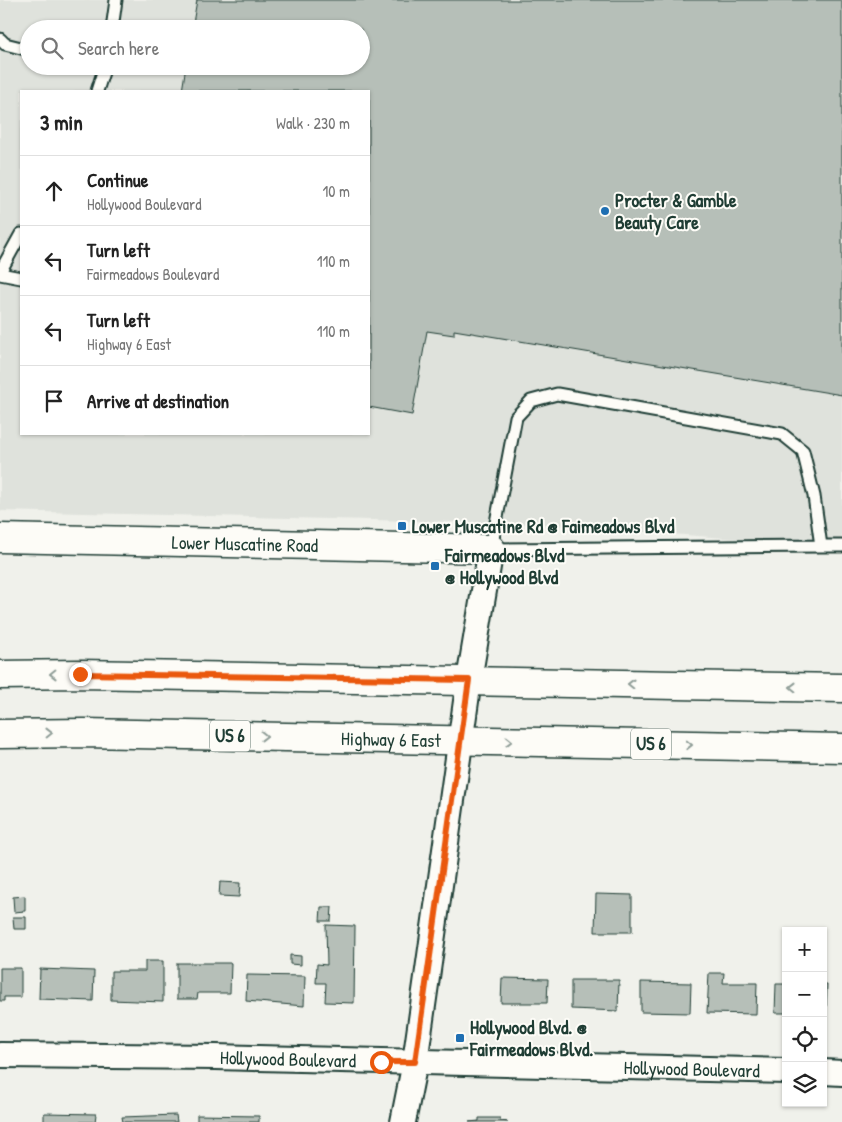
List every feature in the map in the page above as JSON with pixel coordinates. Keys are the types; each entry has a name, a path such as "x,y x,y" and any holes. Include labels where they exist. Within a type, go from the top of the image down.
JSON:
{"main road":[{"name":"Lower Muscatine Road","path":"0,538 490,549"},
{"path":"0,675 80,674 469,680 842,688"},
{"name":"Highway 6 East","path":"0,734 94,733 842,748"}],"street":[{"path":"403,1122 415,1062 469,680 490,549"},
{"name":"Hollywood Boulevard","path":"0,1055 782,1071"},
{"path":"827,1072 842,1073"}],"lane":[{"path":"113,20 116,0"},
{"path":"0,39 5,44 20,48"},
{"path":"97,90 101,75"},
{"path":"20,236 0,273 20,278"},
{"path":"821,546 814,496 803,451 782,434 557,394 531,401 516,417 490,549 842,546"}],"shaded area":[{"path":"0,0 842,0 842,547 541,524 0,511"}],"building":[{"name":"Procter & Gamble Beauty Care","path":"197,0 842,0 842,395 454,330 454,335 427,331 412,415 370,407 370,90 182,90 185,75 370,75 370,20 194,20"},
{"path":"220,882 240,883 239,897 219,896"},
{"path":"596,894 632,895 632,932 595,932"},
{"path":"25,896 25,911 14,912 13,897"},
{"path":"321,907 332,907 331,921 320,921"},
{"path":"13,917 26,917 26,929 14,929"},
{"path":"326,925 355,926 354,1003 325,1002 326,983 316,983 317,964 327,965"},
{"path":"290,955 301,956 301,965 290,964"},
{"path":"145,961 163,961 163,1002 111,1000 111,971 145,971"},
{"path":"177,963 231,963 230,993 198,993 197,999 177,999"},
{"path":"0,968 21,968 21,997 4,997 4,1001 0,1001"},
{"path":"40,969 94,971 93,1001 39,999"},
{"path":"709,973 724,973 723,983 757,983 756,1014 707,1013"},
{"path":"247,975 305,976 304,1006 246,1001"},
{"path":"502,978 548,979 547,1003 501,1003"},
{"path":"571,980 619,980 618,1011 571,1009"},
{"path":"641,982 691,983 690,1013 641,1012"},
{"path":"776,984 782,984 782,1013 775,1013"},
{"path":"44,1113 96,1114 95,1122 44,1122"},
{"path":"176,1115 177,1122 123,1122 122,1117"},
{"path":"197,1115 259,1116 259,1122 197,1122"},
{"path":"479,1118 500,1118 500,1121 508,1122 469,1122 479,1121"}],"place":[{"name":"Procter & Gamble Beauty Care","path":"605,211"},
{"name":"Lower Muscatine Rd @ Faimeadows Blvd","path":"402,526"},
{"name":"Fairmeadows Blvd @ Hollywood Blvd","path":"435,566"},
{"name":"Hollywood Blvd. @ Fairmeadows Blvd.","path":"460,1038"}],"route":[{"path":"80,674 469,680 415,1062 381,1062"}]}
